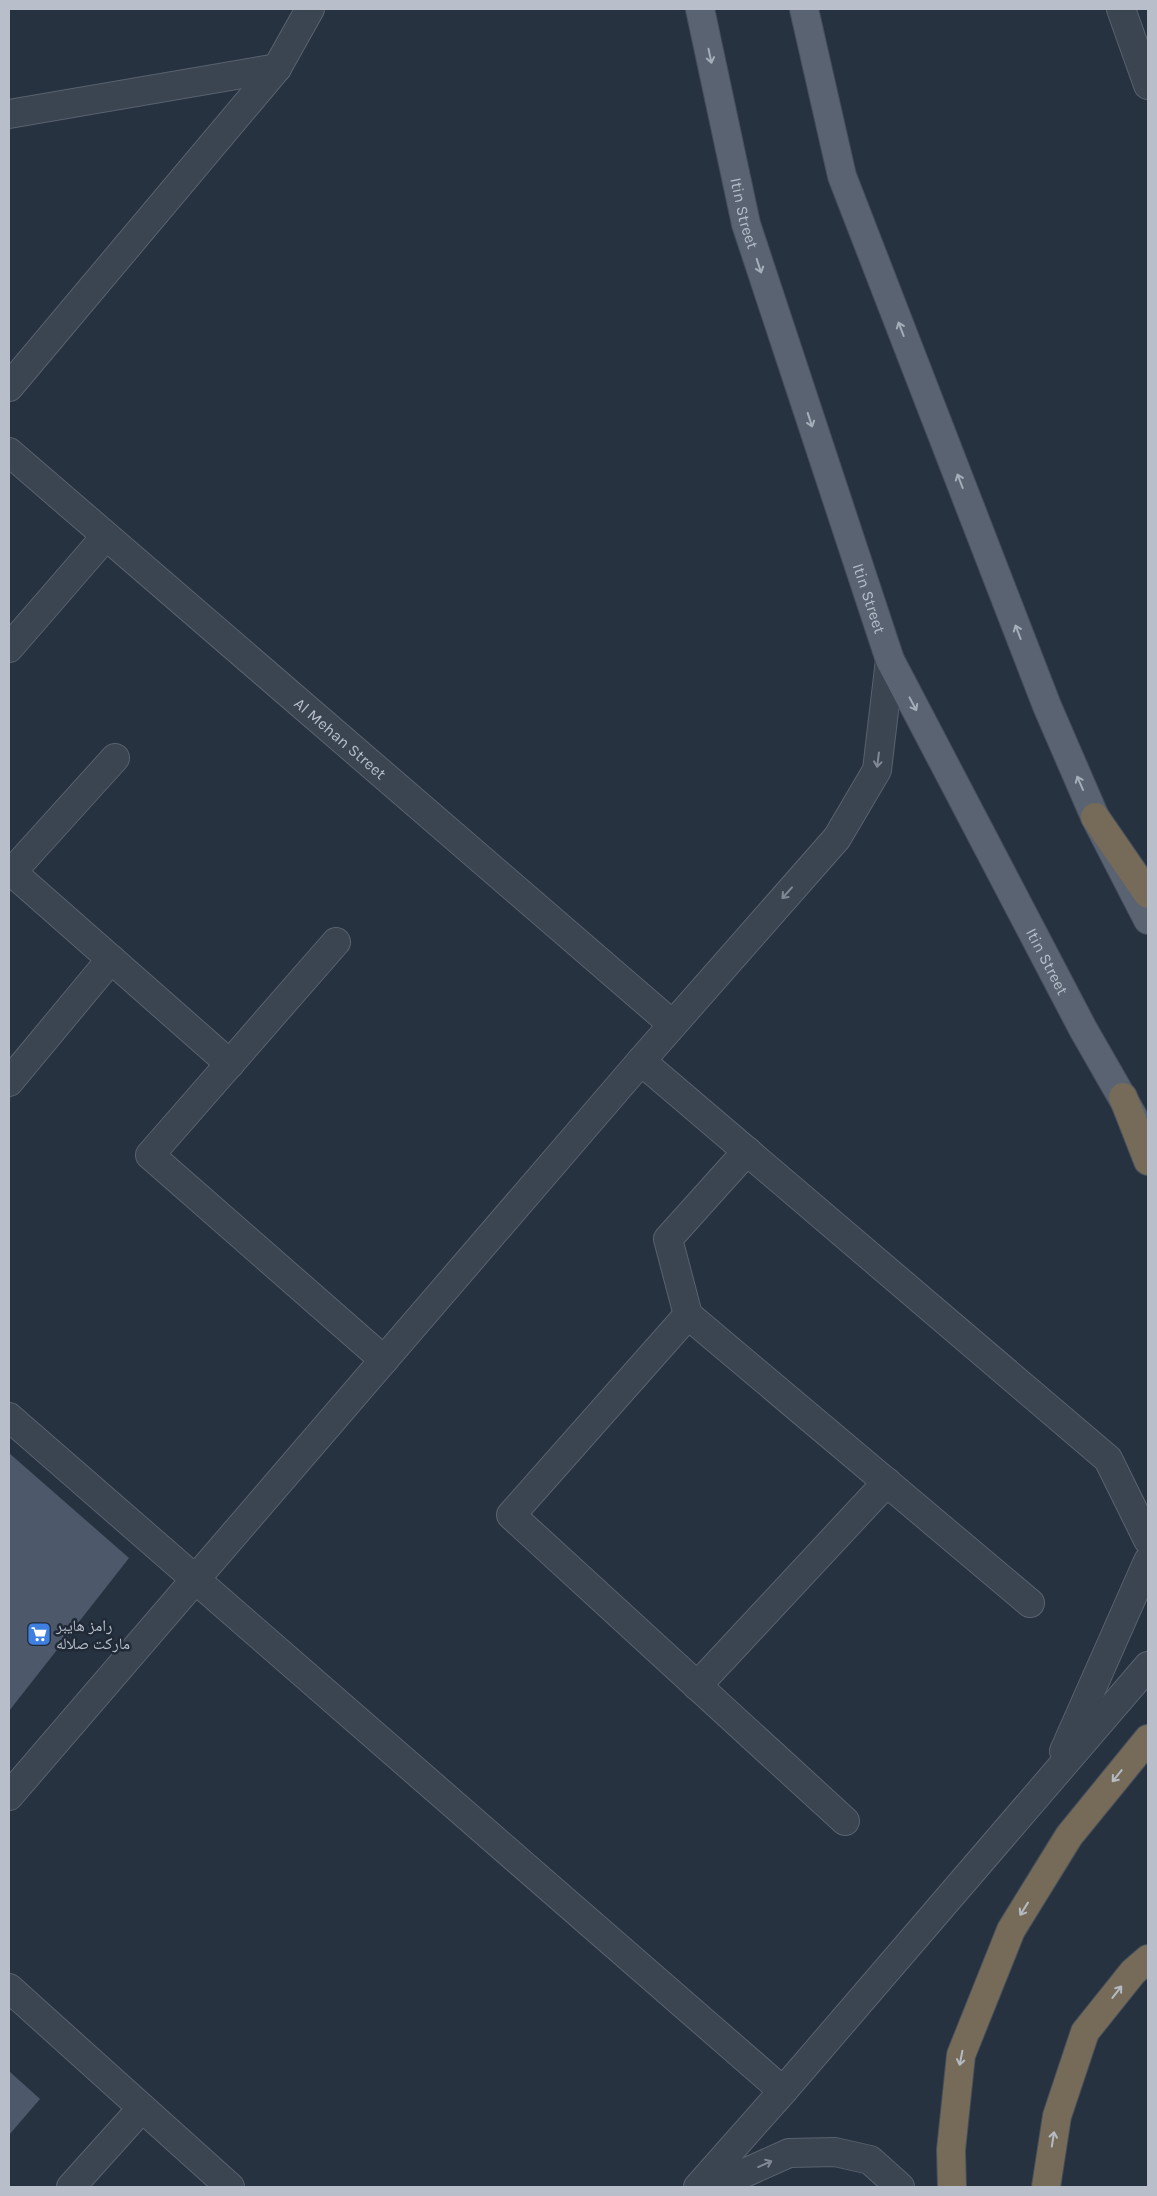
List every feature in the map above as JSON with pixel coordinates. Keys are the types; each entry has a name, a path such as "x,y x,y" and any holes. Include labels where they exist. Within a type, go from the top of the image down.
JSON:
{"highway":[{"path":"1095,817 1148,894"},
{"path":"1123,1097 1148,1161"},
{"path":"952,2187 951,2150 961,2055 1011,1930 1068,1836 1148,1739"},
{"path":"1046,2187 1057,2116 1085,2032 1133,1972 1148,1959"}],"main road":[{"name":"Itin Street","path":"700,9 746,224 890,660 1083,1029 1148,1144"},
{"path":"804,9 842,176 1047,706 1095,817 1148,920"}],"street":[{"path":"9,387 276,68 310,9"},
{"path":"1121,9 1148,85"},
{"path":"9,114 276,68"},
{"name":"Al Mehan Street","path":"9,452 672,1024"},
{"path":"9,648 106,536"},
{"path":"9,1796 672,1024 837,838 877,770 890,660"},
{"path":"115,758 12,872 230,1064"},
{"path":"336,942 150,1156 384,1360"},
{"path":"9,1082 111,960"},
{"path":"641,1061 1108,1459 1148,1540"},
{"path":"747,1151 668,1239 688,1315 1030,1603"},
{"path":"688,1315 511,1515 845,1821"},
{"path":"9,1417 783,2091"},
{"path":"697,1686 887,1482"},
{"path":"1053,1777 1148,1561"},
{"path":"698,2187 783,2091 1148,1666"},
{"path":"9,1988 230,2187"},
{"path":"71,2187 142,2108"},
{"path":"723,2187 740,2175 789,2153 835,2152 870,2160 900,2187"}],"building":[{"name":"رامز هايبر ماركت صلاله","path":"9,1453 129,1558 9,1711"},
{"path":"9,2071 40,2099 9,2135"}],"place":[{"name":"رامز هايبر ماركت صلاله","path":"39,1634"}]}
